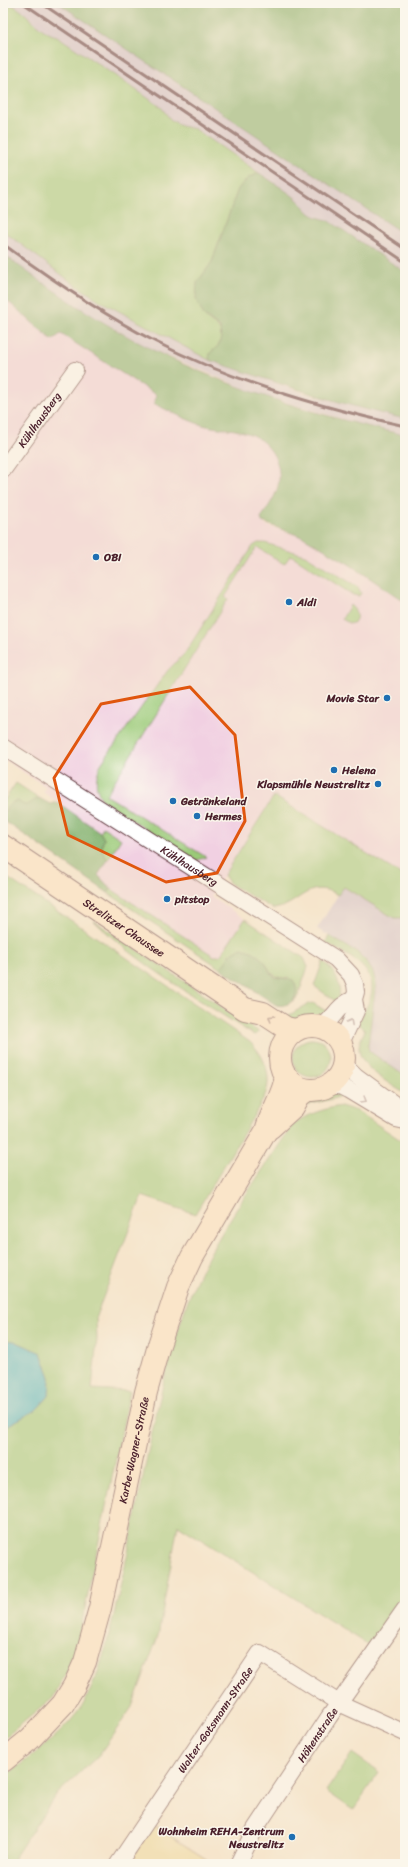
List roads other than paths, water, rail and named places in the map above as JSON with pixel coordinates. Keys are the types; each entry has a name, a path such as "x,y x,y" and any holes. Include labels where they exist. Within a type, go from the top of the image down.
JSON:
{"street":[{"name":"Kühlhausberg","path":"3,470 75,370"},
{"name":"Kühlhausberg","path":"3,747 336,959 351,974 356,992 354,999 356,1011 342,1054"},
{"name":"Strelitzer Chaussee","path":"3,846 245,1009 263,1013 286,1028 295,1030"},
{"path":"321,1027 328,1023 344,1003 354,999"},
{"name":"Strelitzer Chaussee","path":"245,1009 254,1024 277,1042 281,1049"},
{"path":"405,1112 356,1076 342,1054 332,1033 321,1027 308,1026 295,1030 285,1040 281,1049 280,1065 286,1077 295,1086 307,1090 316,1090 329,1086 340,1086 396,1119 405,1121"},
{"path":"329,1086 338,1077 342,1054"},
{"name":"Karbe-Wagner-Straße","path":"3,1761 30,1739 63,1704 74,1686 85,1662 100,1608 146,1392 159,1346 181,1280 192,1257 266,1131 269,1120 284,1087 286,1077"},
{"name":"Karbe-Wagner-Straße","path":"266,1131 293,1107 299,1096 307,1090"},
{"name":"Höhenstraße","path":"238,1864 255,1828 405,1609"},
{"name":"Walter-Gotsmann-Straße","path":"118,1864 260,1653 339,1704"},
{"path":"339,1704 405,1733"}],"water":[{"path":"3,1340 14,1341 41,1353 50,1377 49,1396 36,1410 3,1428"}],"railway":[{"path":"23,3 405,262"},
{"path":"41,3 405,249"},
{"path":"3,244 40,271 97,308 156,342 186,356 246,381 309,402 405,426"}],"place":[{"name":"OBI","path":"96,557"},
{"name":"Aldi","path":"289,602"},
{"name":"Movie Star","path":"387,698"},
{"name":"Helena","path":"334,770"},
{"name":"Klapsmühle Neustrelitz","path":"378,784"},
{"name":"Getränkeland","path":"173,801"},
{"name":"Hermes","path":"197,816"},
{"name":"pitstop","path":"167,899"},
{"name":"Wohnheim REHA-Zentrum Neustrelitz","path":"292,1837"}]}
